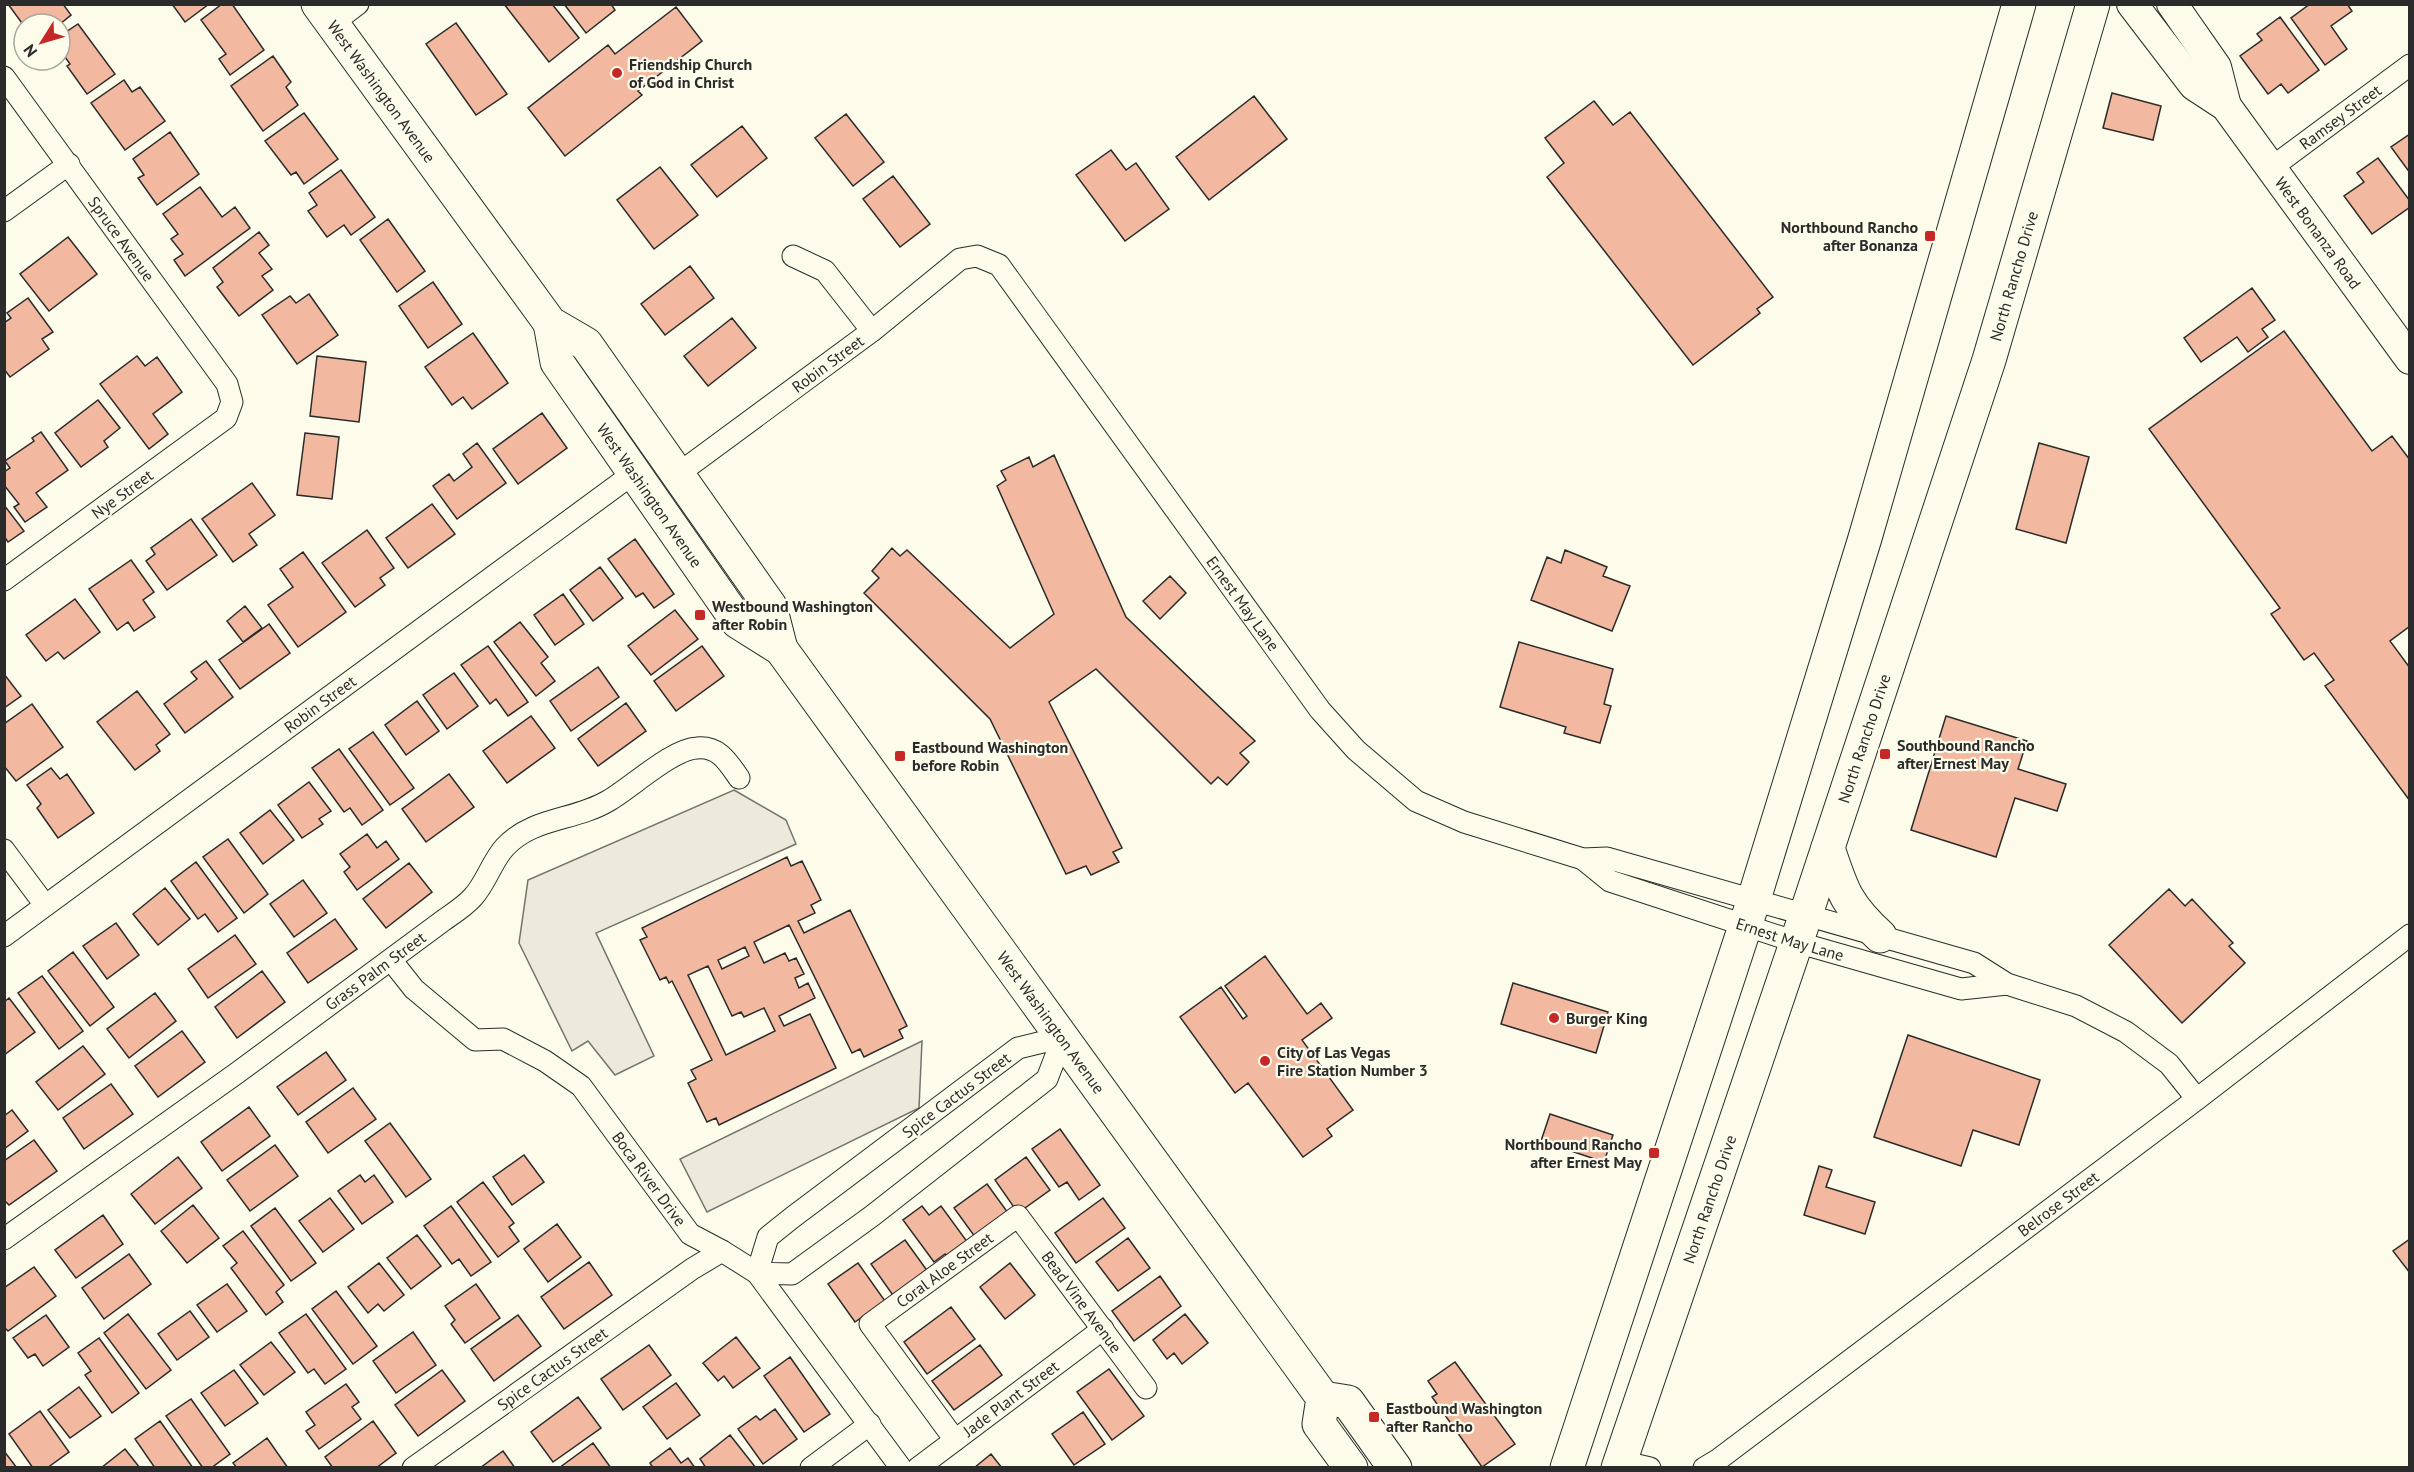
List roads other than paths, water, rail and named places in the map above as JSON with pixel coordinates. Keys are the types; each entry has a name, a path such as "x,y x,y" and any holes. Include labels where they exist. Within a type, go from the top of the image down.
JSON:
{"main road":[{"path":"1567,1467 1750,913 1865,538 2019,4"},
{"name":"North Rancho Drive","path":"1629,1465 1801,928 1989,360 2093,4"},
{"name":"West Washington Avenue","path":"325,14 550,323 586,344 770,606 781,649 1323,1398"},
{"name":"West Washington Avenue","path":"550,323 557,362 738,622 781,649"},
{"path":"557,362 590,382 651,464 662,472 678,474"},
{"path":"634,473 646,477 667,491 722,564 770,606"},
{"path":"1828,848 1848,901 1857,916 1880,936"},
{"path":"1351,1467 1319,1424 1323,1398 1348,1402 1395,1467"}],"street":[{"path":"325,14 358,4"},
{"name":"West Bonanza Road","path":"2132,4 2194,85 2226,106 2409,359"},
{"name":"West Bonanza Road","path":"2172,4 2216,67 2226,106"},
{"name":"Ramsey Street","path":"2271,168 2409,65"},
{"name":"Spruce Avenue","path":"4,76 227,384 232,402"},
{"path":"4,211 69,164"},
{"path":"794,256 825,271 872,331"},
{"name":"Ernest May Lane","path":"977,256 999,265 1320,710 1356,750 1416,801 1464,822 1583,859 1607,858 1750,913 1801,928 1961,988 2007,984"},
{"name":"Robin Street","path":"678,474 872,331 960,259 977,256"},
{"name":"Nye Street","path":"4,580 226,418 232,402"},
{"name":"Robin Street","path":"4,936 634,473"},
{"name":"Grass Palm Street","path":"4,1239 237,1073 473,897 504,848 526,830 606,802 678,754 697,748 716,750 739,778"},
{"path":"4,850 45,905"},
{"name":"Ernest May Lane","path":"1750,913 1801,928 1880,936 1974,963 2007,984 2076,1006 2126,1032 2169,1064 2197,1099"},
{"name":"Belrose Street","path":"1704,1467 1728,1452 2197,1099 2409,935"},
{"name":"Boca River Drive","path":"391,960 414,989 475,1040 502,1039 545,1061 580,1086 690,1234 757,1273 901,1467"},
{"path":"757,1273 792,1274 872,1216 1047,1079 1063,1037"},
{"name":"Spice Cactus Street","path":"757,1273 768,1237 793,1217 1018,1048 1063,1037"},
{"name":"Coral Aloe Street","path":"955,1440 870,1324 1018,1216"},
{"name":"Bead Vine Avenue","path":"1018,1216 1146,1388"},
{"name":"Spice Cactus Street","path":"413,1467 683,1275 722,1251"},
{"name":"Jade Plant Street","path":"918,1467 1103,1329"},
{"path":"812,1467 870,1424"}],"place":[{"name":"Friendship Church of God in Christ","path":"617,73"},
{"name":"Northbound Rancho after Bonanza","path":"1930,236"},
{"name":"Westbound Washington after Robin","path":"700,615"},
{"name":"Southbound Rancho after Ernest May","path":"1885,754"},
{"name":"Eastbound Washington before Robin","path":"900,756"},
{"name":"Burger King","path":"1554,1018"},
{"name":"City of Las Vegas Fire Station Number 3","path":"1265,1061"},
{"name":"Northbound Rancho after Ernest May","path":"1654,1153"},
{"name":"Eastbound Washington after Rancho","path":"1374,1417"}]}
